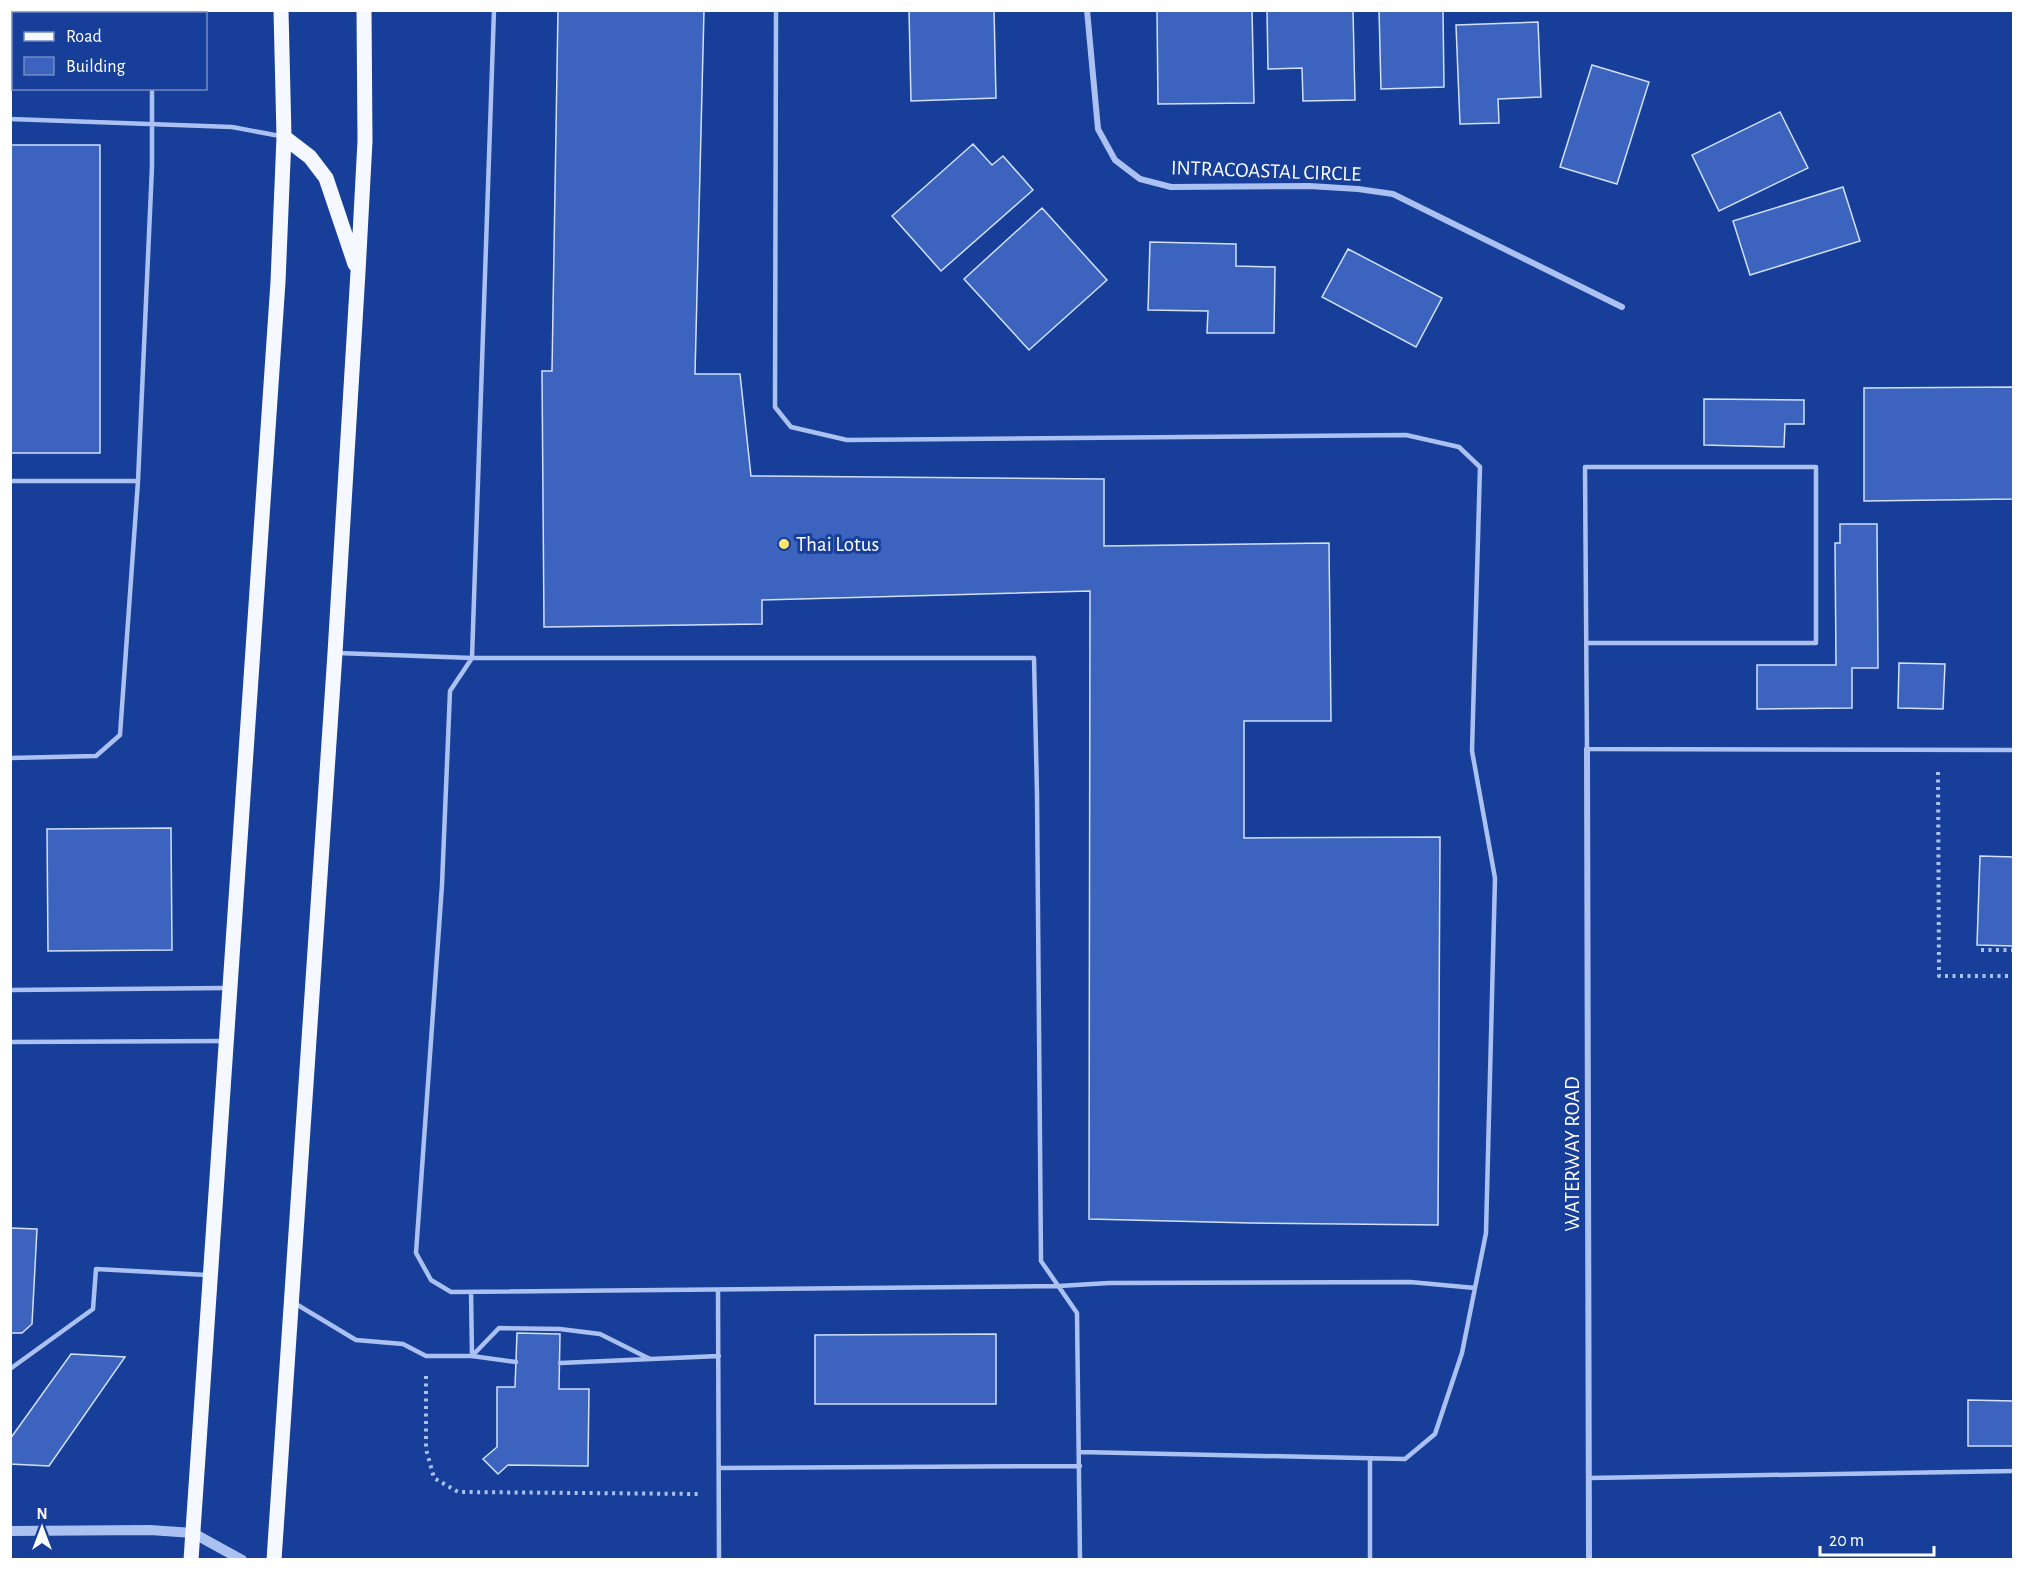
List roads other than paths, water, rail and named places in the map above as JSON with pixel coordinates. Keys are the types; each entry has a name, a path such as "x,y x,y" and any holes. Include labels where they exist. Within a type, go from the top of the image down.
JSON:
{"main road":[{"path":"191,1560 276,306 284,137 281,10"},
{"path":"274,1560 335,653 358,272 365,141 364,10"},
{"path":"284,137 310,157 326,178 358,272"}],"street":[{"name":"INTRACOASTAL CIRCLE","path":"1087,10 1098,129 1115,160 1140,179 1171,187 1309,186 1394,194 1622,307"},
{"name":"WATERWAY ROAD","path":"1587,749 1589,1560"},
{"path":"10,1531 150,1530 193,1533 242,1560"}],"lane":[{"path":"494,10 472,658 450,691 442,885 416,1253 431,1280 452,1292 1059,1286 1108,1283 1410,1282 1475,1288"},
{"path":"776,10 776,407 791,427 847,440 1406,435 1459,447 1480,467 1472,751 1495,878 1486,1233 1462,1353 1435,1434 1405,1459 1080,1452"},
{"path":"10,758 96,756 120,735 138,481 152,90"},
{"path":"10,119 232,127 284,137"},
{"path":"1587,642 1816,642 1816,467 1586,467 1587,749 2013,750"},
{"path":"10,481 138,481"},
{"path":"335,653 472,658 1034,658 1041,1261 1077,1313 1080,1560"},
{"path":"10,990 229,988"},
{"path":"10,1042 225,1041"},
{"path":"10,1369 93,1309 96,1269 210,1275"},
{"path":"718,1290 719,1560"},
{"path":"471,1292 472,1356"},
{"path":"292,1301 356,1340 403,1344 426,1356 472,1356 516,1362"},
{"path":"472,1356 499,1328 560,1329 600,1334 650,1359"},
{"path":"560,1362 719,1356"},
{"path":"1370,1458 1370,1560"},
{"path":"719,1468 1080,1466"},
{"path":"1589,1478 2013,1471"}],"place":[{"name":"Thai Lotus","path":"784,544"}]}
